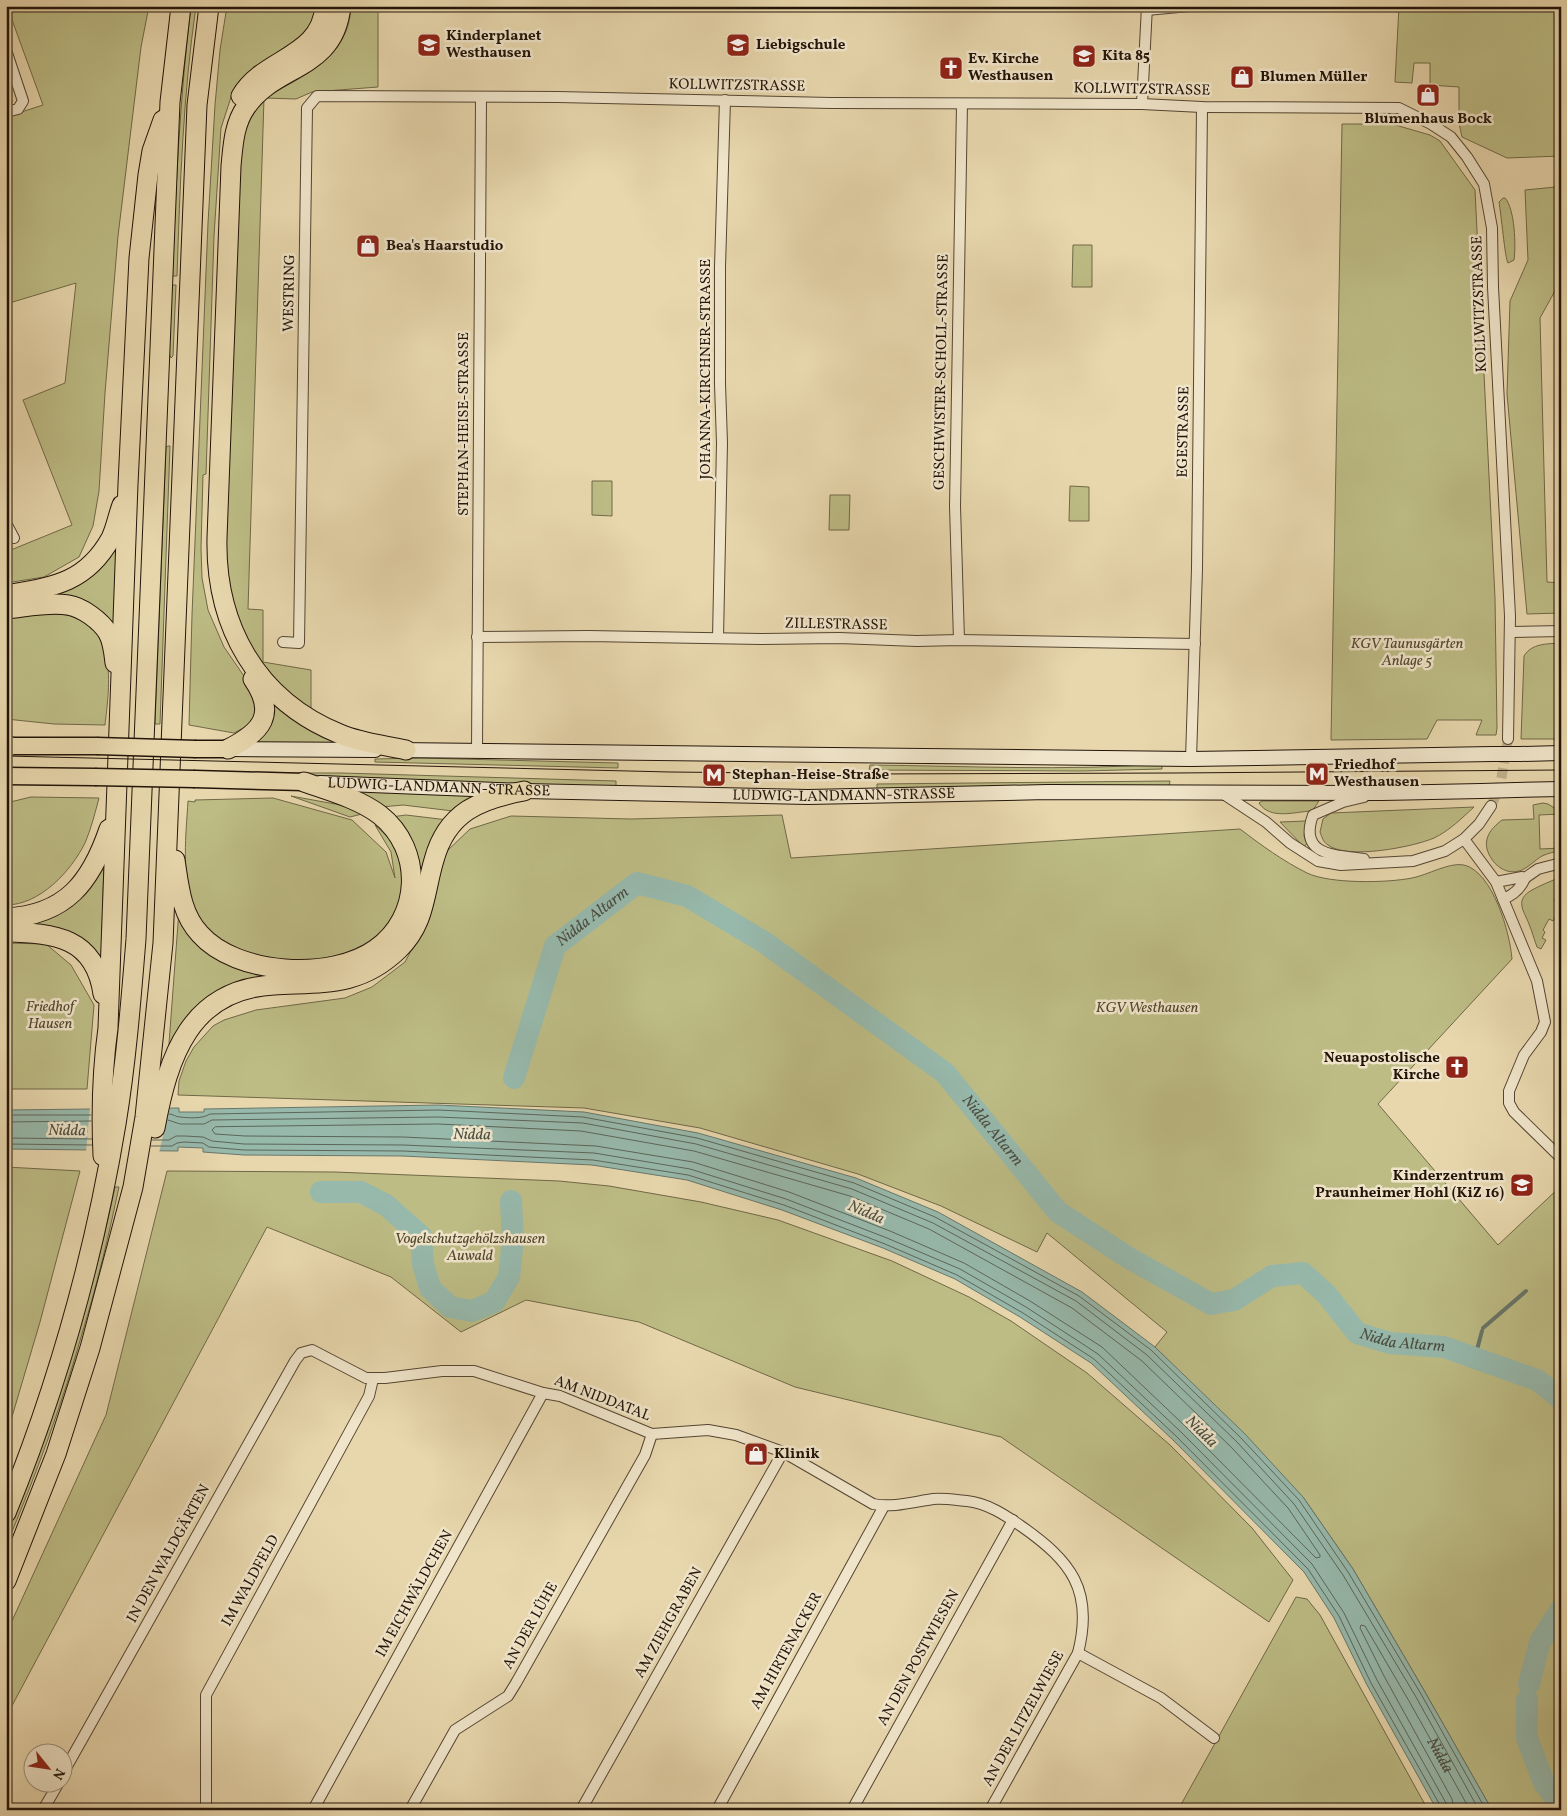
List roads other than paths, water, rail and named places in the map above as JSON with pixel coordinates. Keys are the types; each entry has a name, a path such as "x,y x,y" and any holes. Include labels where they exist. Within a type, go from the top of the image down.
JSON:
{"highway":[{"path":"6,1513 31,1447 65,1344 88,1257 104,1187 123,1073 131,1008 136,929 170,102 181,6"},
{"path":"6,1581 37,1506 74,1401 106,1295 133,1187 151,1147 159,1103 163,943 197,105 209,6"},
{"path":"228,749 253,735 263,720 265,704 264,695 238,656 221,620 210,560 226,146 232,116 243,93 259,75 303,48 313,39 320,29 325,6"},
{"path":"341,6 336,29 331,40 322,51 312,60 260,91 245,108 236,130 231,166 217,538 218,578 228,618 244,653 263,680 285,701 312,720 341,735 406,750"},
{"path":"104,1187 101,1119 102,1073 108,1028 128,484 139,268 152,151 170,102"},
{"path":"6,595 46,588 74,579 94,562 111,537 128,484"},
{"path":"6,609 50,604 70,605 98,621 108,634 114,651 120,702"},
{"path":"169,818 183,906 198,933 211,945 229,956 265,967 305,970 329,967 356,959 376,950 392,936 403,919 410,900 412,883 411,864 406,847 398,834 381,816 362,804 304,782"},
{"path":"159,1073 175,1054 192,1024 216,1002 230,994 259,986 333,982 360,974 386,960 400,948 416,927 426,901 434,859 443,837 454,822 481,802 496,796 524,792"},
{"path":"6,918 25,916 52,907 77,889 96,864 115,811"},
{"path":"6,932 48,934 65,940 82,951 90,959 99,976 108,1028"}],"main road":[{"path":"7,746 1191,758 1561,753"},
{"name":"LUDWIG-LANDMANN-STRASSE","path":"6,776 195,778 524,792 808,797 1048,792 1382,793 1561,789"}],"street":[{"path":"1142,104 1147,8 1189,6"},
{"path":"6,50 23,101 18,108 6,112"},
{"name":"WESTRING","path":"284,642 300,643 307,108 317,96 481,98"},
{"name":"KOLLWITZSTRASSE","path":"481,98 1399,108 1431,124 1451,137 1467,157 1484,184 1492,228 1493,287 1511,632 1508,739"},
{"name":"STEPHAN-HEISE-STRASSE","path":"477,750 481,98"},
{"name":"JOHANNA-KIRCHNER-STRASSE","path":"718,638 722,443 720,258 726,100"},
{"name":"GESCHWISTER-SCHOLL-STRASSE","path":"959,640 955,506 962,104"},
{"name":"EGESTRASSE","path":"1191,758 1200,391 1199,213 1202,106"},
{"path":"6,523 14,538"},
{"path":"1511,632 1561,631"},
{"name":"ZILLESTRASSE","path":"477,637 839,638 917,641 1195,644"},
{"path":"1222,793 1266,822 1290,843 1318,862 1341,865 1413,861 1445,851 1464,839 1479,824 1491,806"},
{"path":"1382,793 1343,802 1313,815 1308,827 1309,837 1314,847 1324,853 1382,862"},
{"path":"1464,839 1496,882 1538,981 1545,1022 1541,1032 1524,1055 1518,1067 1509,1091 1509,1103 1514,1112 1561,1158"},
{"path":"1503,899 1518,890 1525,878 1538,870 1561,863"},
{"path":"1496,882 1525,878"},
{"name":"IN DEN WALDGÄRTEN","path":"72,1757 301,1353 312,1350 318,1351 358,1374 373,1379"},
{"name":"AM NIDDATAL","path":"373,1379 425,1372 474,1371 543,1393 560,1396 652,1434 708,1430 736,1435 783,1452 867,1501 884,1506 935,1499 969,1501 990,1507 1013,1520 1060,1557 1075,1579 1080,1594 1083,1619 1082,1637 1078,1653"},
{"name":"IM WALDFELD","path":"206,1810 206,1695 370,1396 373,1379"},
{"name":"IM EICHWÄLDCHEN","path":"313,1810 543,1393"},
{"name":"AN DER LÜHE","path":"410,1810 455,1730 508,1696 645,1455 652,1434"},
{"name":"AM ZIEHGRABEN","path":"582,1810 783,1452"},
{"name":"AM HIRTENACKER","path":"717,1810 884,1506"},
{"name":"AN DEN POSTWIESEN","path":"852,1810 1013,1520"},
{"name":"AN DER LITZELWIESE","path":"990,1810 1078,1653 1161,1698 1214,1738"},
{"path":"43,1810 52,1794"}],"water":[{"name":"Nidda","path":"438,1105 584,1112 698,1133 856,1178 938,1212 1082,1292 1155,1347 1245,1434 1303,1497 1353,1569 1492,1810 1437,1810 1367,1685 1334,1618 1304,1572 1173,1440 1091,1363 1020,1317 955,1279 883,1248 782,1210 687,1180 592,1165 402,1156 244,1155 203,1152 203,1148 178,1147 178,1151 6,1149 6,1110 179,1108 179,1112 204,1112 204,1109"}],"waterway":[{"name":"Nidda Altarm","path":"514,1078 555,946 637,883 687,896 764,942 945,1073 1058,1212 1129,1258 1211,1304 1234,1300 1272,1276 1303,1273 1327,1295 1357,1333 1390,1343 1444,1347 1537,1380 1561,1399"},
{"name":"Nidda Altarm","path":"321,1192 361,1192 386,1205 421,1236 423,1264 430,1288 450,1307 472,1311 494,1302 509,1277 513,1240 511,1201"},
{"path":"1483,1328 1526,1291"},
{"path":"1475,1357 1482,1331"},
{"name":"Nidda Altarm","path":"1529,1684 1540,1642 1561,1609"},
{"name":"Nidda Altarm","path":"1527,1700 1527,1738 1544,1783 1561,1805"}],"tunnel":[{"path":"1491,806 1500,786 1508,739"}],"tram line":[{"path":"6,756 670,772 865,774 1561,770"}],"place":[{"name":"Kinderplanet Westhausen","path":"429,45"},
{"name":"Liebigschule","path":"738,45"},
{"name":"Kita 85","path":"1084,56"},
{"name":"Ev. Kirche Westhausen","path":"951,68"},
{"name":"Blumen Müller","path":"1242,77"},
{"name":"Blumenhaus Bock","path":"1428,95"},
{"name":"Bea's Haarstudio","path":"368,246"},
{"name":"Friedhof Westhausen","path":"1317,774"},
{"name":"Stephan-Heise-Straße","path":"714,775"},
{"name":"Neuapostolische Kirche","path":"1457,1067"},
{"name":"Kinderzentrum Praunheimer Hohl (KiZ 16)","path":"1522,1185"},
{"name":"Klinik","path":"756,1454"}],"park label":[{"name":"KGV Taunusgärten Anlage 5","path":"1407,652"},
{"name":"KGV Westhausen","path":"1147,1008"},
{"name":"Friedhof Hausen","path":"50,1016"},
{"name":"Vogelschutzgehölzshausen Auwald","path":"470,1248"}]}
